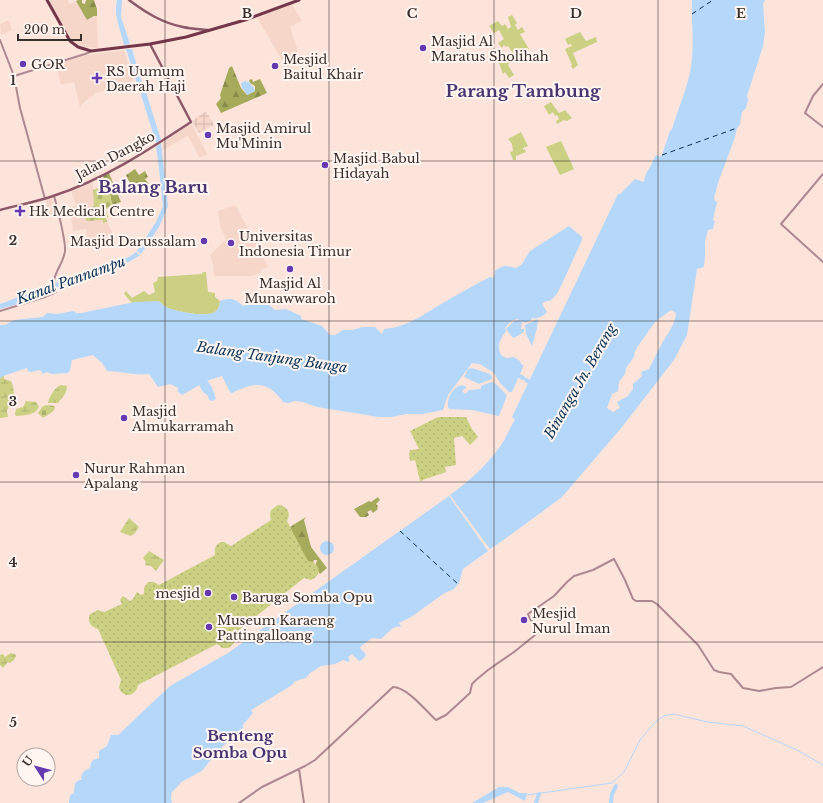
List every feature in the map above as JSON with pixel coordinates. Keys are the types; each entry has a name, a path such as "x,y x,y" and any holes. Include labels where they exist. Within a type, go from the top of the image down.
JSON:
{"main road":[{"path":"47,0 70,41 78,47 91,51 150,44 186,37 245,20 299,0"},
{"path":"129,0 147,14 168,23 181,27 211,30"},
{"name":"Jalan Dangko","path":"0,210 54,196 118,167 156,145 191,122 150,44"}],"street":[{"path":"0,40 14,76 20,108 45,199"},
{"path":"14,76 91,51"},
{"path":"823,84 813,96 805,113 823,127"},
{"path":"823,174 781,224 823,262"},
{"path":"0,310 41,299 55,291 53,283 65,251 54,196"},
{"path":"239,803 262,787 308,765 320,756 394,687 417,701 436,720 446,715 470,693 474,681 540,631 530,619 528,614 554,596 574,576 593,570 614,559 633,599 636,601 652,601 657,604 698,645 714,670 731,674 742,688 759,691 791,687 823,667"},
{"path":"299,769 304,803"}],"shaded area":[{"path":"49,0 68,0 70,4 76,1 87,20 97,16 98,48 85,47 71,39"},
{"path":"292,4 302,21 290,27 302,63 287,68 257,18"},
{"path":"9,20 12,30 1,35 0,24"},
{"name":"RS Uumum Daerah Haji","path":"124,50 134,81 125,83 120,87 95,93 80,107 74,82 61,85 56,64 87,55"},
{"path":"206,111 214,125 199,133 192,121"},
{"path":"189,125 192,125 208,155 199,157 188,136 163,150 162,143"},
{"path":"93,182 94,206 86,221 103,220 103,223 107,222 114,236 108,237 109,244 89,248 88,240 65,243 64,242 87,237 86,229 73,231 71,216 74,215 71,207 76,205 71,191"},
{"path":"52,198 57,217 50,219 46,200"},
{"name":"Universitas Indonesia Timur","path":"236,206 268,267 262,269 260,273 252,276 214,276 214,268 210,255 226,239 220,226 218,211"}],"green space":[{"path":"82,0 82,3 85,4 86,0 94,0 97,9 97,16 87,20 76,1"},
{"path":"512,15 517,23 515,25 518,30 522,27 525,32 520,34 529,49 518,58 510,62 508,65 514,75 509,78 505,72 503,74 499,63 512,52 508,46 506,47 504,45 502,48 498,43 504,39 499,30 494,33 489,26 498,21 502,26 505,24 508,29 511,27 508,17"},
{"path":"580,32 586,41 596,37 597,42 573,53 578,65 573,69 565,49 572,46 571,44 568,45 565,39"},
{"path":"232,66 241,88 247,95 255,91 255,86 250,83 249,80 252,79 253,82 260,79 267,93 221,113 216,104 221,98 220,95 229,68"},
{"path":"551,102 559,113 565,110 572,118 557,124 556,121 559,119 557,115 555,116 553,112 549,115 544,106"},
{"path":"521,132 528,146 523,148 526,152 516,156 516,160 513,160 510,152 513,151 512,144 508,139"},
{"path":"561,141 574,169 560,175 546,147"},
{"path":"135,169 139,175 145,171 148,177 145,179 149,184 135,194 126,175"},
{"path":"109,173 121,202 112,205 110,194 103,176"},
{"path":"102,188 106,195 110,194 112,205 105,210 109,217 106,218 107,222 103,223 103,220 86,221 85,210 94,206 93,190"},
{"path":"203,272 206,272 208,292 215,293 215,297 220,301 218,309 211,314 198,314 176,310 166,307 158,301 132,303 124,294 126,291 132,298 144,291 149,295 155,292 153,283 157,281 158,277 202,274"},
{"path":"4,375 4,379 11,381 14,395 7,411 8,417 0,418 0,378"},
{"path":"61,385 67,386 63,397 58,403 48,403 53,392"},
{"path":"26,401 36,402 39,407 32,414 16,416 16,409 23,407"},
{"path":"46,405 55,406 55,408 51,413 43,418 38,413 42,407"},
{"path":"438,417 466,417 478,437 470,445 462,436 454,438 456,465 445,467 446,472 420,481 415,460 410,461 410,450 419,449 410,431"},
{"path":"378,497 380,500 376,504 378,509 373,513 371,510 367,512 369,515 366,517 360,517 354,509 369,501 371,502"},
{"path":"278,505 288,510 289,515 287,521 308,561 317,566 318,572 315,578 311,580 304,578 234,634 234,643 229,648 222,648 217,644 138,685 135,692 132,694 126,695 123,693 119,687 121,680 98,629 93,627 90,623 90,614 98,610 104,612 122,604 120,600 123,596 130,601 137,592 141,595 144,594 144,588 148,582 154,582 159,585 215,555 215,548 217,544 221,542 231,546 271,520 271,510"},
{"path":"306,517 304,520 311,547 327,568 320,574 315,568 317,560 314,560 311,567 288,529"},
{"path":"129,518 139,527 131,536 120,532"},
{"path":"149,551 164,560 156,571 151,566 145,565 146,562 143,558"},
{"path":"11,653 15,654 16,656 14,660 10,663 8,662 3,668 0,665 0,655 3,654 5,657"}],"water":[{"path":"117,0 122,0 121,17 130,44 124,45 116,12"},
{"name":"Binanga Jn. Berang","path":"692,0 765,0 763,4 765,32 763,46 747,96 748,100 746,108 742,112 740,125 737,128 714,198 717,202 713,220 715,221 713,229 708,230 706,238 704,267 697,269 687,335 674,360 622,427 562,497 490,549 450,495 482,468 501,445 515,419 512,417 618,194 620,194 635,179 644,182 646,174 656,155 660,157 662,155 684,93 691,66 693,50","holes":["671,310 676,313 672,326 649,369 641,372 642,376 633,384 633,389 628,396 617,402 620,408 613,412 607,408 612,394 618,391 619,382 625,374 626,368 634,357 635,351 655,322"]},
{"path":"126,49 132,49 143,86 138,87"},
{"path":"247,80 246,82 247,83 248,81 255,91 247,95 242,88 241,83"},
{"path":"144,86 161,140 156,143 139,88"},
{"path":"161,143 168,206 159,227 141,254 137,251 156,222 163,206 156,147"},
{"path":"569,226 582,237 582,240 557,294 550,301 546,301 542,304 547,312 542,316 532,318 525,323 517,319 511,321 505,328 506,331 500,340 499,345 501,355 506,358 514,357 524,365 512,392 509,392 500,383 494,373 480,364 472,363 448,395 443,410 392,417 379,417 317,407 303,402 283,402 272,390 260,385 240,389 232,393 230,392 222,376 207,381 212,387 216,399 212,401 209,400 208,396 203,392 199,385 182,395 178,392 178,388 170,384 158,387 149,374 107,371 102,363 93,355 72,360 68,373 51,374 47,372 43,374 40,370 31,372 28,371 27,368 3,376 0,379 0,325 5,325 14,320 43,317 47,313 57,314 74,311 76,313 81,313 135,302 158,301 166,307 176,310 198,314 211,314 217,310 220,301 230,299 235,300 243,306 253,303 269,305 275,310 286,309 301,316 301,319 322,326 330,335 335,335 343,330 352,330 363,327 375,327 382,334 384,329 393,328 408,323 478,283 490,277 493,278 495,271 501,267 505,266 516,268 522,264 530,251"},
{"path":"136,252 140,255 129,262 76,281 74,276 129,257"},
{"name":"Kanal Pannampu","path":"73,277 74,282 56,289 54,283"},
{"path":"51,285 53,290 38,298 0,309 0,304"},
{"path":"538,319 532,346 526,334 525,325"},
{"path":"519,320 522,322 521,329 524,329 524,332 514,338 506,329 514,321"},
{"path":"472,368 490,374 492,379 479,384 464,377 468,369"},
{"path":"491,382 495,383 507,395 499,416 472,410 449,409 449,399 456,387 466,386 466,388 462,391 465,394 469,390 481,389 481,386"},
{"path":"449,496 488,551 463,569 459,583 454,589 443,594 411,617 399,623 401,627 398,626 393,628 381,639 372,638 361,646 360,648 366,655 362,660 359,661 352,654 348,657 350,660 348,662 343,660 335,664 321,666 310,673 306,678 295,681 292,685 251,710 253,713 242,726 244,727 217,752 202,771 181,782 173,791 171,796 172,803 69,803 70,795 74,793 75,783 82,780 81,778 85,770 90,768 93,760 99,758 99,751 107,746 111,735 118,735 170,686 228,653"},
{"path":"327,541 332,543 334,548 332,553 327,555 322,553 320,548 322,543"},
{"path":"499,787 508,787 520,793 527,793 525,801 508,792 483,803 472,803"}],"waterway":[{"name":"Balang Tanjung Bunga","path":"515,373 523,378"},
{"path":"526,380 534,385"},
{"path":"527,795 612,783 624,772 640,740 651,727 664,716 673,714 708,722 743,726 797,750 823,765"},
{"path":"611,803 612,794 616,786"},
{"path":"536,803 539,794"}],"ferry route":[{"path":"692,14 713,0"},
{"path":"662,155 737,128"},
{"path":"400,531 458,584"}],"place":[{"name":"Masjid Al Maratus Sholihah","path":"423,48"},
{"name":"GOR","path":"23,64"},
{"name":"Mesjid Baitul Khair","path":"275,66"},
{"name":"RS Uumum Daerah Haji","path":"97,78"},
{"name":"Masjid Amirul Mu'Minin","path":"208,135"},
{"name":"Masjid Babul Hidayah","path":"325,165"},
{"name":"Hk Medical Centre","path":"20,211"},
{"name":"Masjid Darussalam","path":"204,241"},
{"name":"Universitas Indonesia Timur","path":"231,243"},
{"name":"Masjid Al Munawwaroh","path":"290,269"},
{"name":"Masjid Almukarramah","path":"124,418"},
{"name":"Nurur Rahman Apalang","path":"76,475"},
{"name":"mesjid","path":"208,593"},
{"name":"Baruga Somba Opu","path":"234,597"},
{"name":"Mesjid Nurul Iman","path":"524,620"},
{"name":"Museum Karaeng Pattingalloang","path":"209,627"}],"district":[{"name":"Parang Tambung","path":"523,91"},
{"name":"Balang Baru","path":"153,187"},
{"name":"Benteng Somba Opu","path":"240,744"}]}
